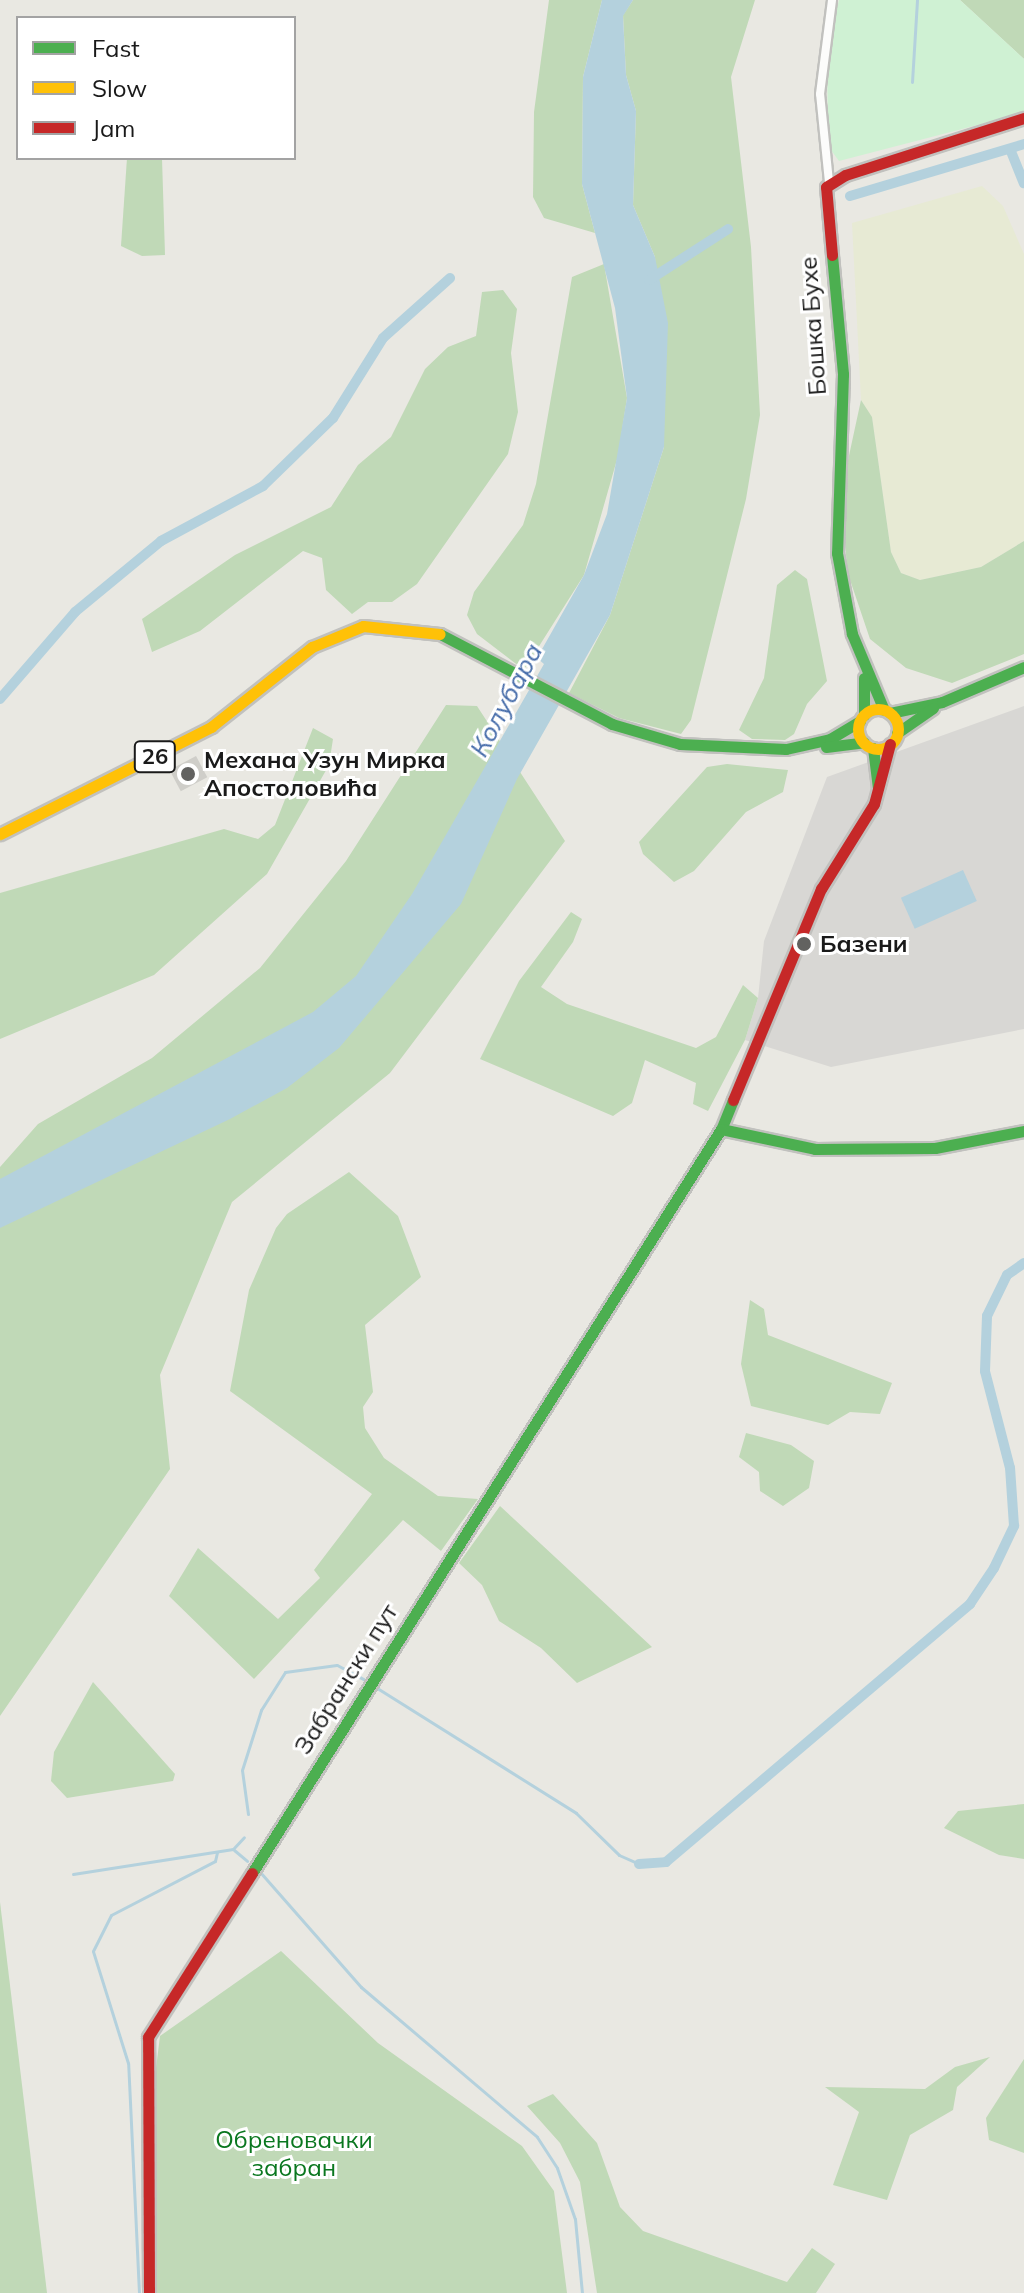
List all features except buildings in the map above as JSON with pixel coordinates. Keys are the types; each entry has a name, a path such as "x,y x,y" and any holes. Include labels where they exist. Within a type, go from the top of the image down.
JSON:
{"main road":[{"path":"829,182 1024,118"},
{"name":"Бошка Бухе","path":"829,182 825,204 843,374 837,553 863,669 862,718 868,745"},
{"name":"26","path":"0,834 211,727 305,651 342,631 397,625 462,644 597,717 694,747 890,744"},
{"path":"878,791 890,744 897,733 942,702 1024,667"},
{"name":"Бошка Бухе","path":"863,669 897,733"},
{"path":"887,711 942,702"},
{"name":"26","path":"803,747 862,718 887,711"},
{"path":"868,745 878,791"},
{"name":"Забрански пут","path":"149,2293 148,2037 721,1129 821,889 878,791"},
{"path":"721,1129 815,1149 935,1148 1024,1131"}],"street":[{"path":"829,182 820,94 832,0"}],"shaded area":[{"path":"1024,706 1024,1029 831,1067 745,1040 758,998 764,941 827,777"}],"green space":[{"path":"549,0 602,0 583,77 582,184 595,233 544,218 533,197 534,112"},
{"path":"633,0 755,0 731,77 751,247 760,415 746,499 691,720 681,734 619,718 569,693 610,615 664,447 655,257 633,205 636,111 626,75 623,15"},
{"path":"839,0 960,0 1024,59 1024,113 839,161 828,146 827,47"},
{"path":"960,0 1024,0 1024,59"},
{"path":"127,160 162,160 165,255 142,256 121,246"},
{"path":"982,186 1003,206 1024,254 1024,541 981,567 920,580 901,573 891,552 872,417 861,400 852,223"},
{"path":"604,264 627,398 618,456 584,575 524,670 477,634 467,615 474,592 523,525 536,484 572,277"},
{"path":"503,290 517,309 511,353 518,412 508,454 417,584 392,602 368,602 352,614 326,590 322,558 303,551 200,631 152,652 142,619 235,555 331,507 358,465 391,437 425,369 448,347 476,336 482,292"},
{"path":"861,400 872,417 891,552 901,573 920,580 981,567 1024,541 1024,654 952,683 906,668 870,639 847,571 842,488"},
{"path":"795,570 807,579 827,681 807,704 794,734 785,740 752,739 739,730 764,678 777,585"},
{"path":"446,705 477,706 565,841 390,1073 232,1202 160,1375 170,1469 0,1716 0,1167 38,1124 152,1058 260,968 346,861"},
{"path":"313,728 333,739 329,765 267,874 154,975 0,1039 0,893 224,829 258,839 275,825"},
{"path":"727,764 788,770 783,792 746,812 694,871 674,882 643,854 639,842 707,767"},
{"path":"571,912 582,919 573,942 541,987 567,1004 696,1048 716,1037 743,985 758,998 745,1040 708,1111 693,1104 696,1083 645,1060 632,1103 613,1116 480,1059 519,981"},
{"path":"349,1172 398,1216 421,1277 365,1325 373,1392 363,1407 365,1428 384,1458 438,1496 478,1499 441,1551 403,1520 254,1679 169,1596 198,1548 278,1619 320,1578 314,1570 372,1494 230,1391 249,1290 276,1228 287,1214"},
{"path":"750,1300 764,1309 768,1335 892,1383 880,1414 850,1412 828,1425 751,1406 741,1364"},
{"path":"746,1433 791,1445 814,1461 809,1488 783,1506 760,1491 759,1472 739,1457"},
{"path":"500,1506 652,1647 577,1683 541,1648 499,1621 482,1585 459,1563"},
{"path":"93,1682 175,1774 173,1781 67,1798 51,1781 54,1752"},
{"path":"1024,1804 1024,1859 999,1855 944,1828 958,1811"},
{"path":"0,1902 47,2293 0,2293"},
{"name":"Обреновачки забран","path":"281,1951 378,2043 522,2146 554,2191 567,2293 157,2293 154,2084 160,2036"},
{"path":"990,2057 957,2087 953,2110 910,2135 887,2200 833,2185 859,2112 825,2087 925,2089 955,2067"},
{"path":"1024,2059 1024,2153 989,2140 986,2118"},
{"path":"553,2094 597,2143 620,2207 643,2231 787,2282 812,2248 835,2264 816,2293 597,2293 580,2182 560,2143 527,2106"}],"water":[{"path":"602,0 633,0 623,16 626,75 636,111 633,205 655,257 668,323 664,447 610,615 517,779 461,904 339,1048 287,1088 230,1119 0,1228 0,1179 313,1012 356,976 412,894 544,664 537,658 584,575 607,514 627,398 615,308 582,184 583,77"},
{"path":"963,870 977,901 915,929 901,898"}],"waterway":[{"path":"912,82 917,0"},
{"path":"850,196 1024,144"},
{"path":"1010,149 1024,183"},
{"path":"649,280 728,229"},
{"path":"0,699 75,612 161,541 263,486 333,418 383,338 450,278"},
{"path":"639,1864 666,1862 970,1604 994,1568 1014,1526 1010,1468 985,1371 987,1316 1007,1275 1024,1263"},
{"path":"248,1814 242,1770 261,1710 285,1672 337,1665 363,1679"},
{"path":"377,1688 576,1813 619,1855 639,1864"},
{"path":"73,1874 233,1849 244,1837"},
{"path":"234,1850 247,1861"},
{"path":"139,2293 128,2063 93,1951 111,1915 215,1861 217,1852"},
{"path":"260,1872 361,1987 537,2137 557,2168 575,2219 582,2293"}],"traffic: fast":[{"path":"832,255 843,374 837,553 852,634 884,710"},
{"path":"440,634 612,724 680,744 786,749 830,739 860,721"},
{"path":"890,713 942,702 1024,667"},
{"path":"864,678 864,715"},
{"path":"897,733 933,708"},
{"path":"826,747 864,742"},
{"path":"873,748 878,788"},
{"path":"733,1100 721,1129 815,1149 935,1148 1024,1131"},
{"path":"252,1873 721,1129"}],"traffic: slow":[{"path":"0,834 211,727 312,647 363,626 440,634"},
{"path":"878,709 892,715 898,729 892,743 878,749 864,743 858,729 864,715 878,709"}],"traffic: jam":[{"path":"832,255 826,187 845,175 1024,118"},
{"path":"733,1100 821,889 874,804 890,744"},
{"path":"149,2293 148,2037 252,1873"}],"place":[{"name":"Механа Узун Мирка Апостоловића","path":"188,774"},
{"name":"Базени","path":"804,944"}],"water label":[{"name":"Колубара","path":"506,700"}]}
